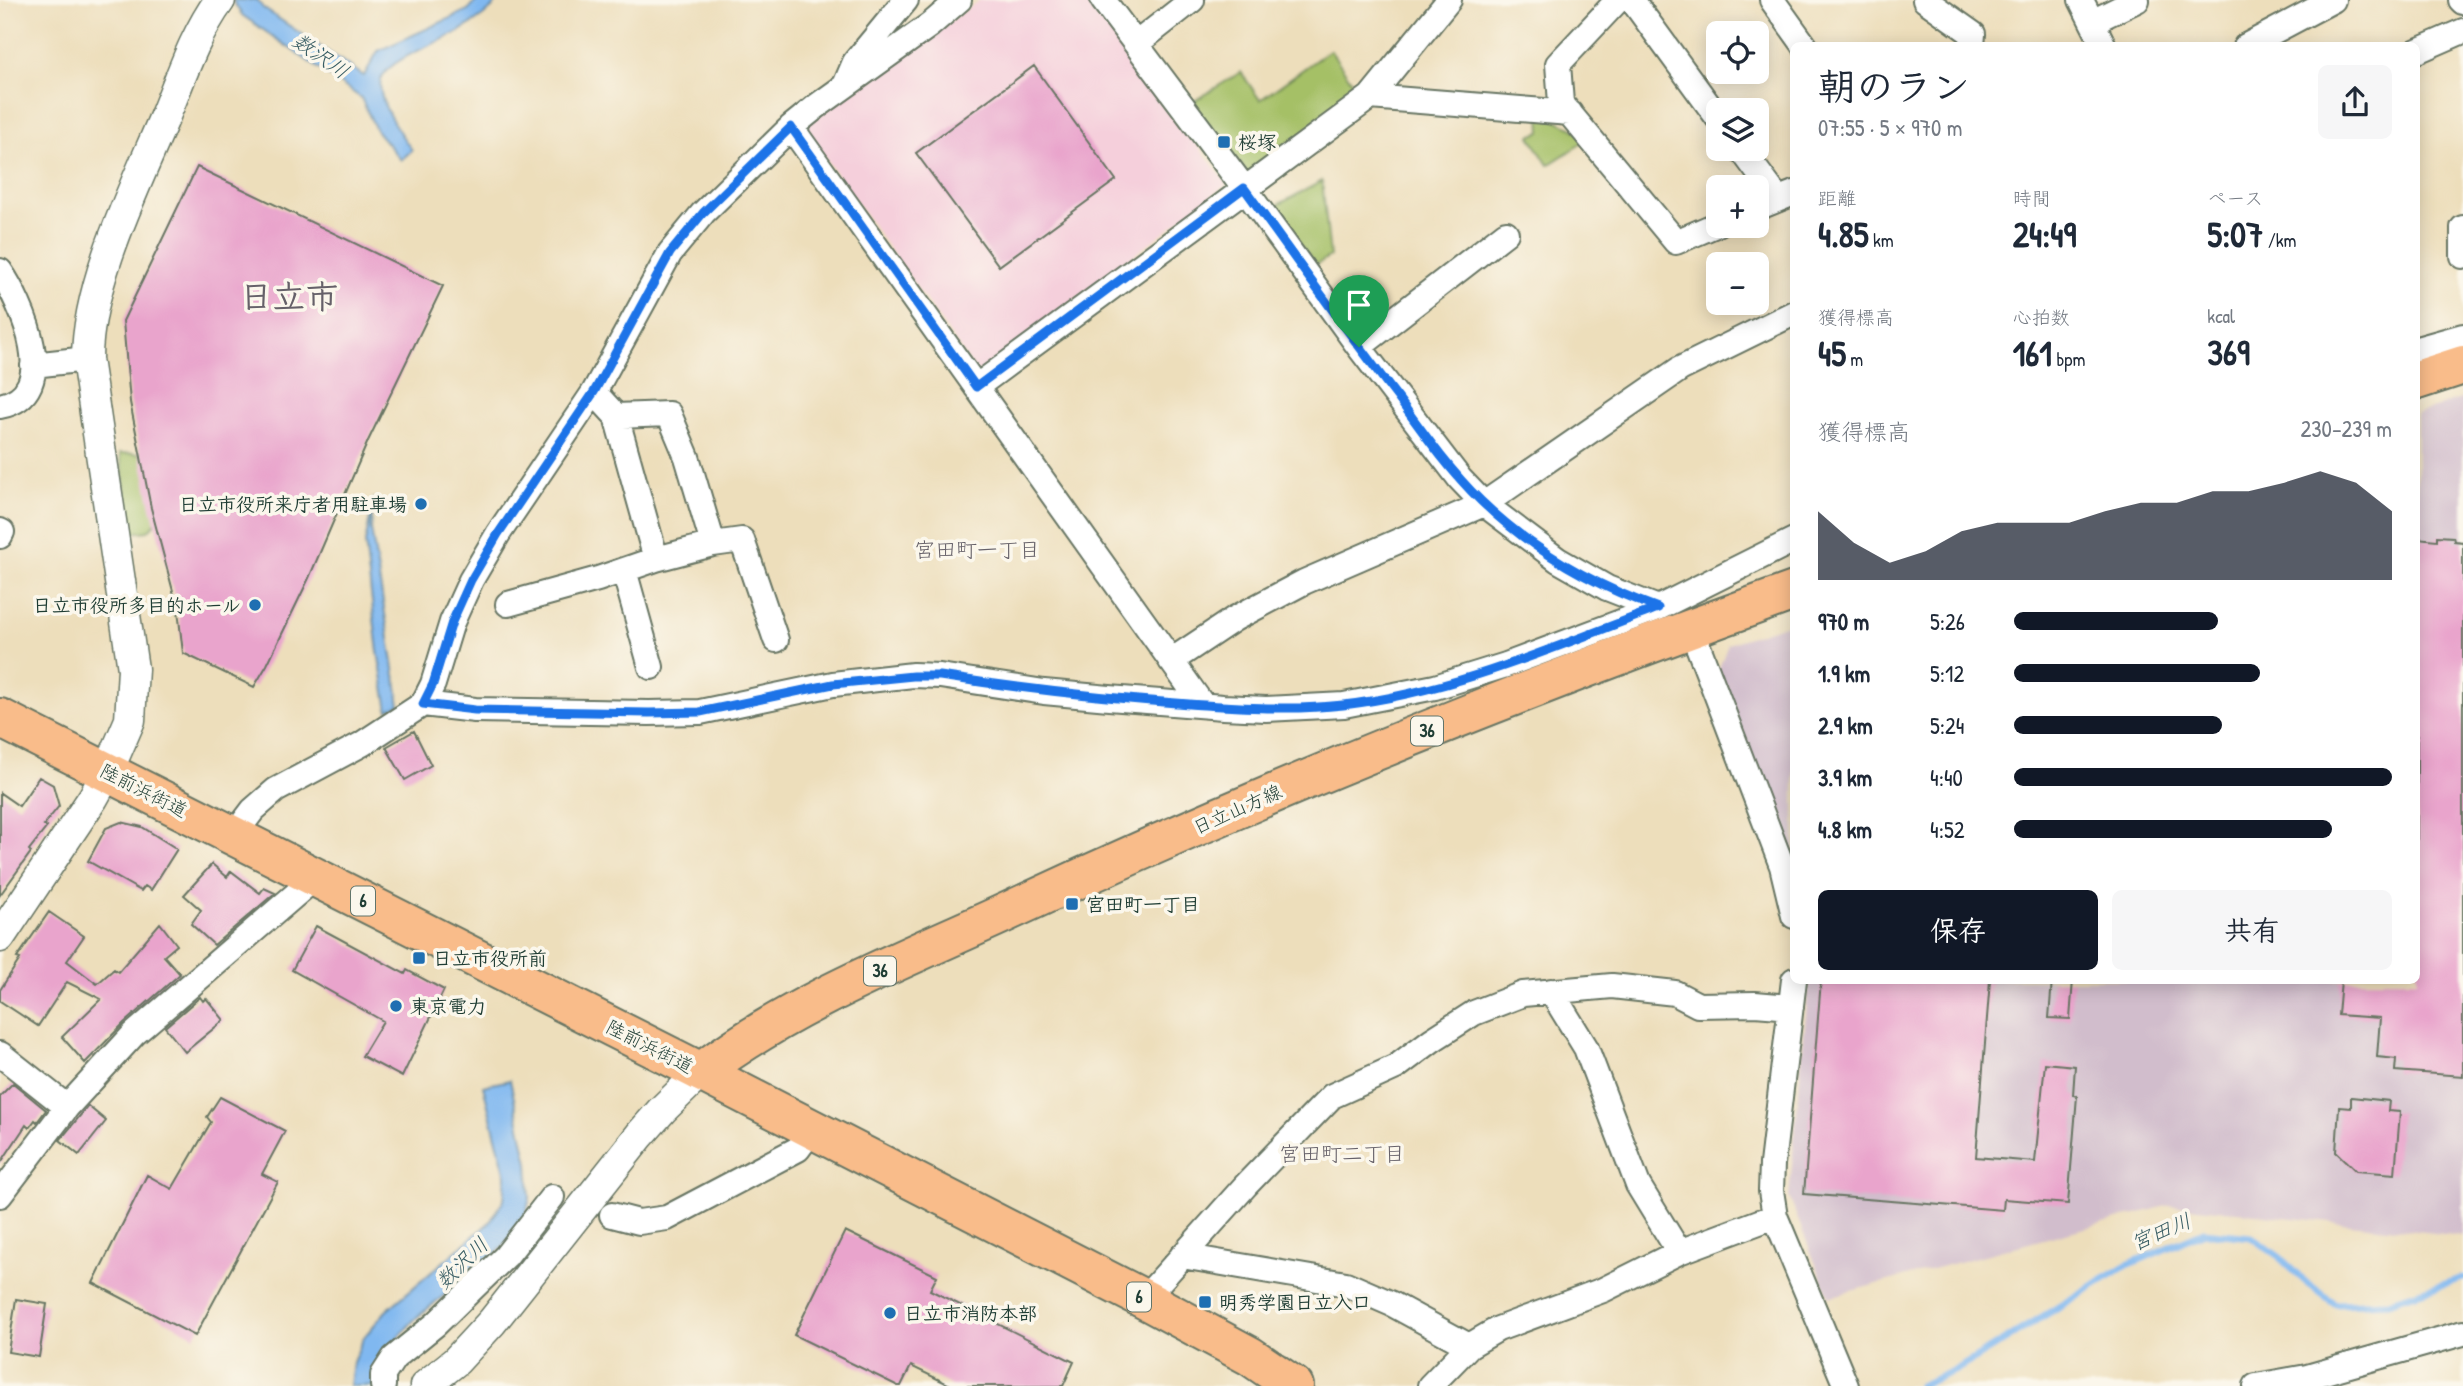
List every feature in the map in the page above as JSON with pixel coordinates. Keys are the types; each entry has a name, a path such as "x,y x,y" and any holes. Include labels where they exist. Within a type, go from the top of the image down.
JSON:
{"main road":[{"path":"2420,379 2463,365"},
{"name":"日立山方線","path":"701,1072 759,1032 845,987 1066,884 1315,775 1691,628 1790,592"},
{"name":"陸前浜街道","path":"0,718 1144,1299 1250,1356 1294,1386"}],"street":[{"path":"845,87 855,62 906,0"},
{"path":"234,835 253,810 276,790 362,744 423,704 433,684 452,622 471,580 498,534 594,392 670,253 703,213 791,127 930,25 959,0"},
{"path":"1103,0 1359,347 1460,479 1484,504 1531,541 1590,580 1658,608"},
{"path":"1136,44 1192,0"},
{"path":"976,387 1370,97 1449,0"},
{"path":"1618,0 1558,64 1561,103 1676,242 1706,229"},
{"path":"1632,0 1706,102"},
{"path":"1772,0 1802,42"},
{"path":"1926,0 1973,34 1972,42"},
{"path":"2081,0 2102,42"},
{"path":"2092,22 2137,0"},
{"path":"2254,42 2333,0"},
{"path":"0,937 93,798 130,720 133,669 87,359 90,318 108,258 135,186 194,48 219,2"},
{"path":"2420,50 2463,31"},
{"path":"1370,97 1570,113"},
{"path":"791,127 1202,704"},
{"path":"1749,161 1776,200"},
{"path":"2463,228 2463,256"},
{"path":"1359,347 1506,233"},
{"path":"0,271 24,313 33,365 27,390 12,403 0,405"},
{"path":"1171,661 1234,619 1304,582 1484,504 1680,369 1790,315"},
{"path":"2420,348 2463,336"},
{"path":"33,365 87,359"},
{"path":"594,392 616,416 656,559"},
{"path":"616,416 669,414 687,457 713,544"},
{"path":"508,604 656,559 713,544 742,540 776,640"},
{"path":"423,704 488,710 700,712 833,684 940,676 1109,698 1266,709 1345,705 1435,687 1506,665 1658,608 1790,542"},
{"path":"624,570 652,667"},
{"path":"1691,628 1782,866 1790,899"},
{"path":"0,1195 67,1107 134,1034 316,877"},
{"path":"1794,984 1772,1164 1775,1216 1846,1386"},
{"path":"1144,1299 1246,1185 1332,1096 1396,1067 1474,1013 1523,993 1612,986 1675,993 1698,1005 1755,1004 1791,1007"},
{"path":"1551,991 1586,1048 1638,1185 1679,1252"},
{"path":"0,1054 67,1107"},
{"path":"425,1386 456,1361 492,1322 640,1135 701,1072"},
{"path":"612,1215 639,1222 667,1218 798,1149 812,1130"},
{"path":"383,1386 383,1375 394,1358 436,1324 506,1256 552,1197"},
{"path":"1430,1386 1469,1346 1498,1329 1603,1290 1679,1252 1775,1216"},
{"path":"1182,1256 1346,1284 1392,1304 1469,1346"},
{"path":"2256,1386 2309,1382 2463,1333"}],"shaded area":[{"path":"980,0 1088,0 1227,184 978,374 803,127"},
{"path":"2463,398 2463,1236 2170,1205 1829,1297 1789,1197 1809,984 2420,984 2420,413"},
{"path":"1790,623 1790,857 1718,671 1728,644"}],"green space":[{"path":"1330,50 1360,93 1249,175 1191,103 1241,72 1260,100"},
{"path":"1540,111 1590,138 1548,165 1530,136 1541,132"},
{"path":"1322,181 1330,256 1316,265 1272,208"},
{"path":"120,453 143,454 161,517 148,531 131,533"}],"water":[{"name":"数沢川","path":"232,0 257,0 263,8 364,76 378,51 468,10 477,0 499,0 471,24 396,63 382,77 381,95 385,105 395,126 412,150 401,160 376,130 361,98 242,15"},
{"path":"374,498 371,529 400,705 388,710 365,543"},
{"name":"数沢川","path":"510,1080 528,1163 530,1198 525,1217 502,1248 415,1319 392,1344 373,1386 350,1386 353,1362 364,1337 386,1311 490,1222 504,1200 506,1176 483,1086"}],"building":[{"path":"1034,66 1116,180 999,266 916,153"},
{"path":"197,167 443,286 368,441 309,578 254,687 183,653 178,610 151,508 130,402 123,321"},
{"path":"2437,536 2453,537 2454,541 2463,542 2463,1076 2395,1071 2396,1059 2377,1057 2380,1018 2338,1015 2341,984 2420,984 2420,538 2437,540"},
{"path":"414,731 431,765 405,780 386,747"},
{"path":"39,777 53,785 59,806 0,895 0,793 19,806"},
{"path":"121,822 142,827 177,849 151,890 145,886 141,891 88,861 106,828"},
{"path":"212,864 227,877 231,871 260,893 264,888 275,893 214,945 191,924 201,910 184,895"},
{"path":"49,912 84,936 67,961 97,984 114,969 118,972 160,923 177,945 164,956 180,974 124,1023 85,1063 62,1037 101,999 67,982 38,1026 0,1001 0,990 20,959 17,958"},
{"name":"東京電力","path":"316,926 405,974 407,970 444,990 402,1077 362,1056 383,1021 292,970"},
{"path":"1821,984 1990,984 1976,1157 2035,1162 2045,1063 2075,1066 2073,1095 2077,1096 2068,1204 2004,1199 2003,1210 1804,1194"},
{"path":"2052,984 2073,984 2070,1019 2049,1018"},
{"path":"200,997 203,1001 206,998 224,1020 185,1052 165,1027"},
{"path":"13,1083 46,1110 29,1128 26,1125 0,1164 0,1096"},
{"path":"220,1097 285,1131 262,1174 278,1182 195,1336 93,1283 147,1175 172,1189 211,1122 207,1117"},
{"path":"2351,1097 2389,1101 2388,1111 2400,1112 2395,1174 2356,1171 2336,1152 2339,1107 2351,1108"},
{"path":"88,1106 106,1121 79,1155 60,1140"},
{"name":"日立市消防本部","path":"845,1231 937,1276 930,1290 1074,1362 1063,1386 952,1386 911,1366 901,1386 898,1386 794,1335"},
{"path":"16,1299 47,1304 39,1357 8,1352"}],"waterway":[{"name":"宮田川","path":"1919,1386 1956,1370 2125,1266 2204,1232 2251,1237 2336,1304 2388,1302 2463,1278"}],"place":[{"name":"桜塚","path":"1224,142"},
{"name":"日立市役所来庁者用駐車場","path":"421,504"},
{"name":"日立市役所多目的ホール","path":"255,605"},
{"name":"宮田町一丁目","path":"1072,904"},
{"name":"日立市役所前","path":"419,958"},
{"name":"東京電力","path":"396,1006"},
{"name":"明秀学園日立入口","path":"1205,1302"},
{"name":"日立市消防本部","path":"890,1313"}],"district":[{"name":"日立市","path":"289,296"},
{"name":"宮田町一丁目","path":"977,550"},
{"name":"宮田町二丁目","path":"1342,1154"}],"route":[{"path":"791,127 976,387 1244,188 1359,347 1460,479 1484,504 1531,541 1590,580 1658,608 1506,665 1435,687 1345,705 1266,709 1223,707 1044,692 940,676 878,678 833,684 700,712 475,710 423,704 433,684 452,622 471,580 498,534 594,392 670,253 703,213 791,127"}]}
